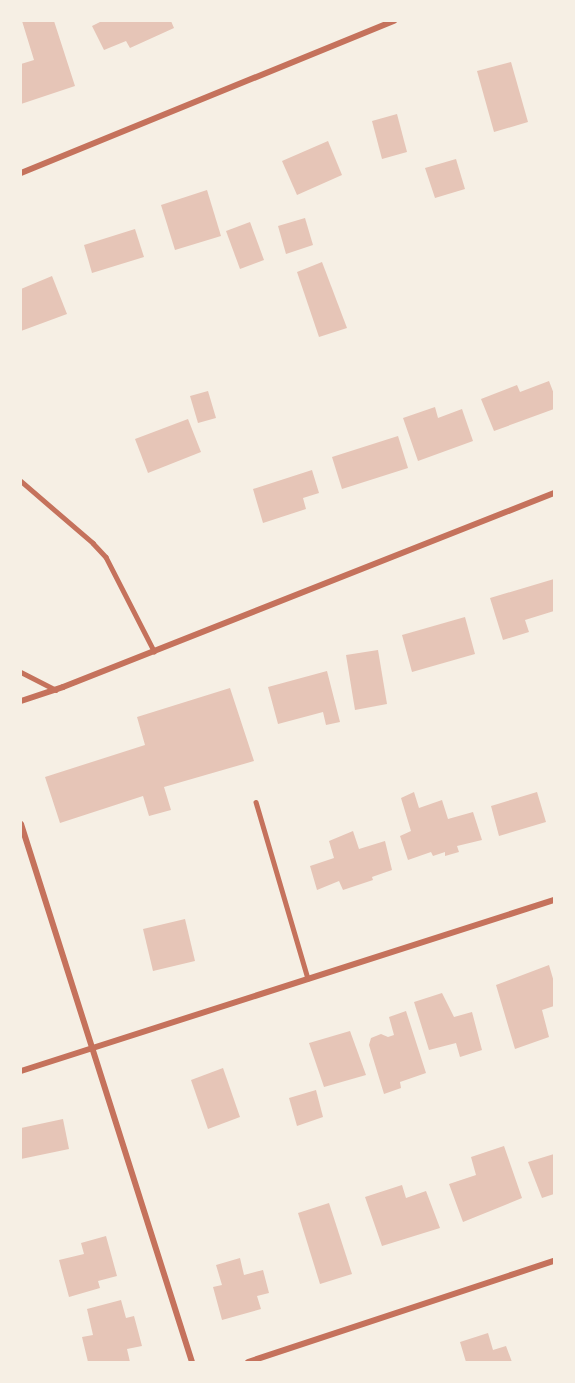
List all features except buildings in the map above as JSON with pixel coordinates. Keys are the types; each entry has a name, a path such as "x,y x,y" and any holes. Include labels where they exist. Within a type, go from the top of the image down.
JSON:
{"street":[{"path":"21,173 394,21"},
{"path":"21,701 56,690 554,492"},
{"path":"21,824 192,1362"},
{"path":"21,1071 554,900"},
{"path":"248,1362 554,1261"}],"lane":[{"path":"21,481 106,557 154,651"},
{"path":"21,672 56,690"},
{"path":"256,802 308,979"}]}
